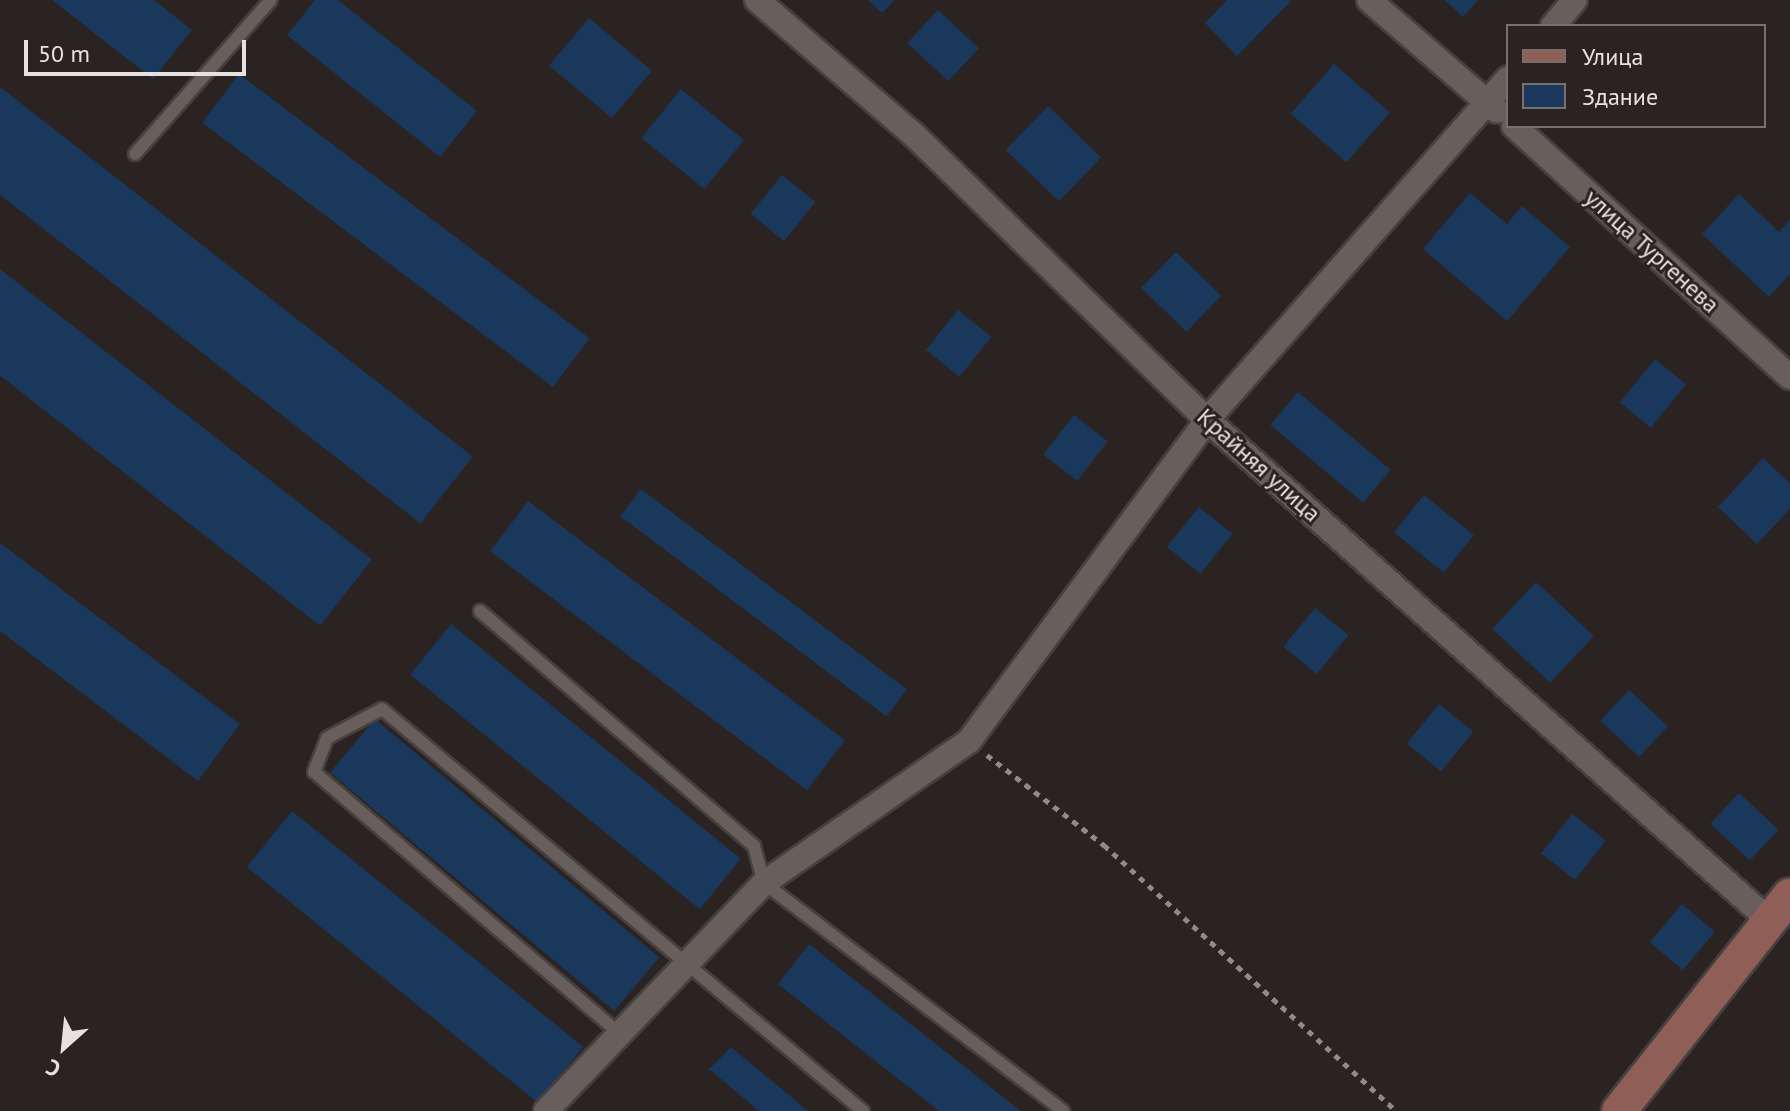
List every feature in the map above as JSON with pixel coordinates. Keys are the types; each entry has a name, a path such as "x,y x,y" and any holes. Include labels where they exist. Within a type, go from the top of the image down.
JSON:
{"street":[{"name":"Крайняя улица","path":"757,0 913,134 1078,302 1207,420 1780,908"},
{"path":"1369,0 1506,119"},
{"path":"1555,24 1575,0"},
{"path":"546,1111 764,883 969,741 1207,420 1506,81"},
{"name":"улица Тургенева","path":"1516,128 1790,377"},
{"path":"1619,1111 1780,908"}],"lane":[{"path":"135,154 271,0"},
{"path":"480,611 754,846 764,883 1063,1111"},
{"path":"620,1034 314,772 327,738 382,709 863,1111"}],"path":[{"path":"969,741 1104,845 1396,1111"}],"building":[{"path":"52,0 154,0 192,30 153,79"},
{"path":"315,0 338,0 477,111 440,157 287,35"},
{"path":"868,0 894,0 882,13"},
{"path":"1227,0 1290,2 1237,56 1205,23"},
{"path":"1445,0 1478,0 1463,17"},
{"path":"938,10 979,48 948,81 907,43"},
{"path":"589,18 652,71 612,118 549,65"},
{"path":"1334,64 1390,113 1347,162 1291,114"},
{"path":"239,74 590,338 553,387 202,123"},
{"path":"0,87 473,456 420,523 0,195"},
{"path":"681,89 744,140 704,189 641,138"},
{"path":"1048,106 1101,157 1059,201 1006,150"},
{"path":"782,175 815,202 784,241 751,214"},
{"path":"1470,193 1507,224 1522,206 1570,247 1507,321 1423,249"},
{"path":"1739,194 1779,232 1790,220 1790,274 1769,297 1702,234"},
{"path":"1176,252 1221,296 1187,332 1141,288"},
{"path":"0,269 372,560 320,626 0,376"},
{"path":"958,310 991,337 959,377 926,350"},
{"path":"1655,359 1686,384 1651,428 1620,403"},
{"path":"1298,392 1391,470 1363,503 1270,425"},
{"path":"1074,415 1108,441 1077,481 1043,454"},
{"path":"1763,458 1790,483 1790,509 1757,544 1718,507"},
{"path":"641,489 907,689 886,717 621,516"},
{"path":"1424,495 1474,535 1444,573 1394,532"},
{"path":"528,501 845,740 807,790 490,551"},
{"path":"1199,507 1232,534 1200,574 1167,547"},
{"path":"0,543 240,724 198,781 0,631"},
{"path":"1536,582 1594,636 1550,683 1492,629"},
{"path":"1315,608 1348,635 1317,674 1284,647"},
{"path":"451,624 741,859 700,909 410,675"},
{"path":"1629,690 1668,726 1639,757 1600,721"},
{"path":"1439,704 1473,732 1441,771 1407,744"},
{"path":"375,719 659,957 614,1011 330,773"},
{"path":"1739,793 1778,830 1750,861 1710,824"},
{"path":"292,811 583,1047 538,1103 247,867"},
{"path":"1572,814 1606,840 1575,880 1541,853"},
{"path":"1682,904 1715,932 1683,970 1650,942"},
{"path":"809,944 1021,1111 939,1111 778,984"},
{"path":"731,1047 808,1111 759,1111 709,1069"}]}
